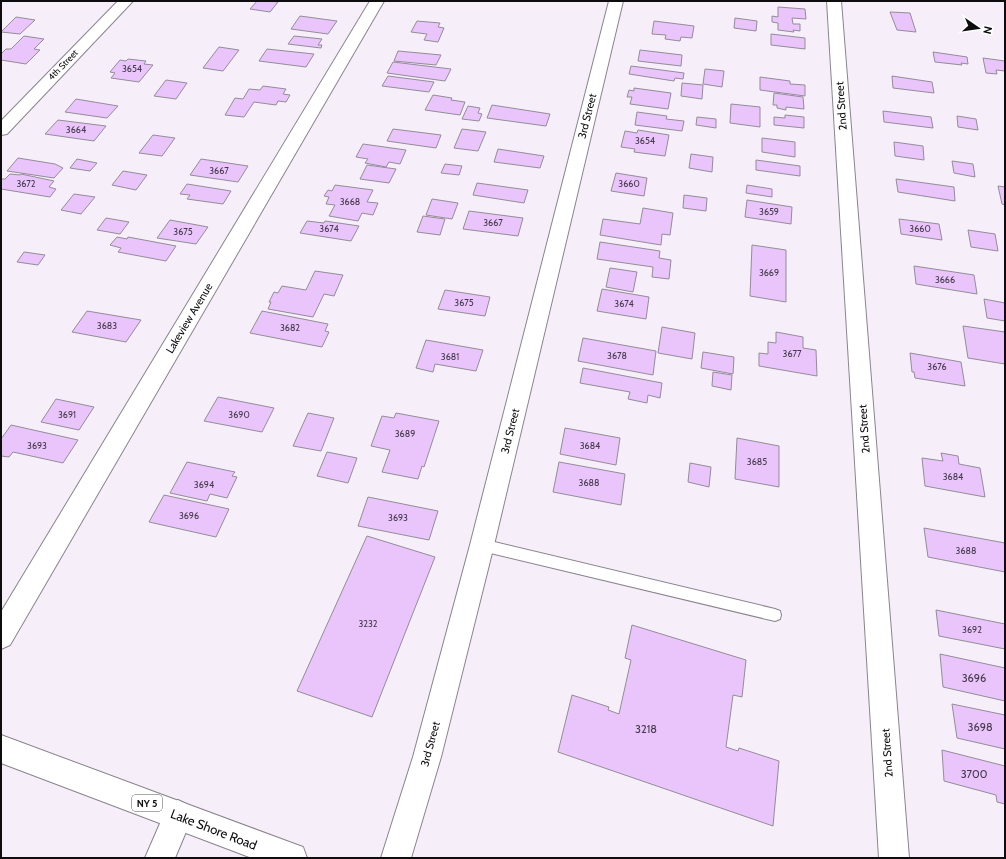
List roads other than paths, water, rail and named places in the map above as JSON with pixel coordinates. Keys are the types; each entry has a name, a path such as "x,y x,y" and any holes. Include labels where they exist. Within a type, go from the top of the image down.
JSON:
{"main road":[{"name":"4th Street","path":"1,130 126,1"},
{"name":"Lakeview Avenue","path":"1,636 377,1"},
{"name":"3rd Street","path":"396,858 427,757 482,545 616,1"},
{"name":"2nd Street","path":"834,1 894,858"},
{"name":"Lake Shore Road","path":"1,749 292,858"},
{"path":"160,858 178,815"}],"lane":[{"path":"482,545 775,616"}]}
